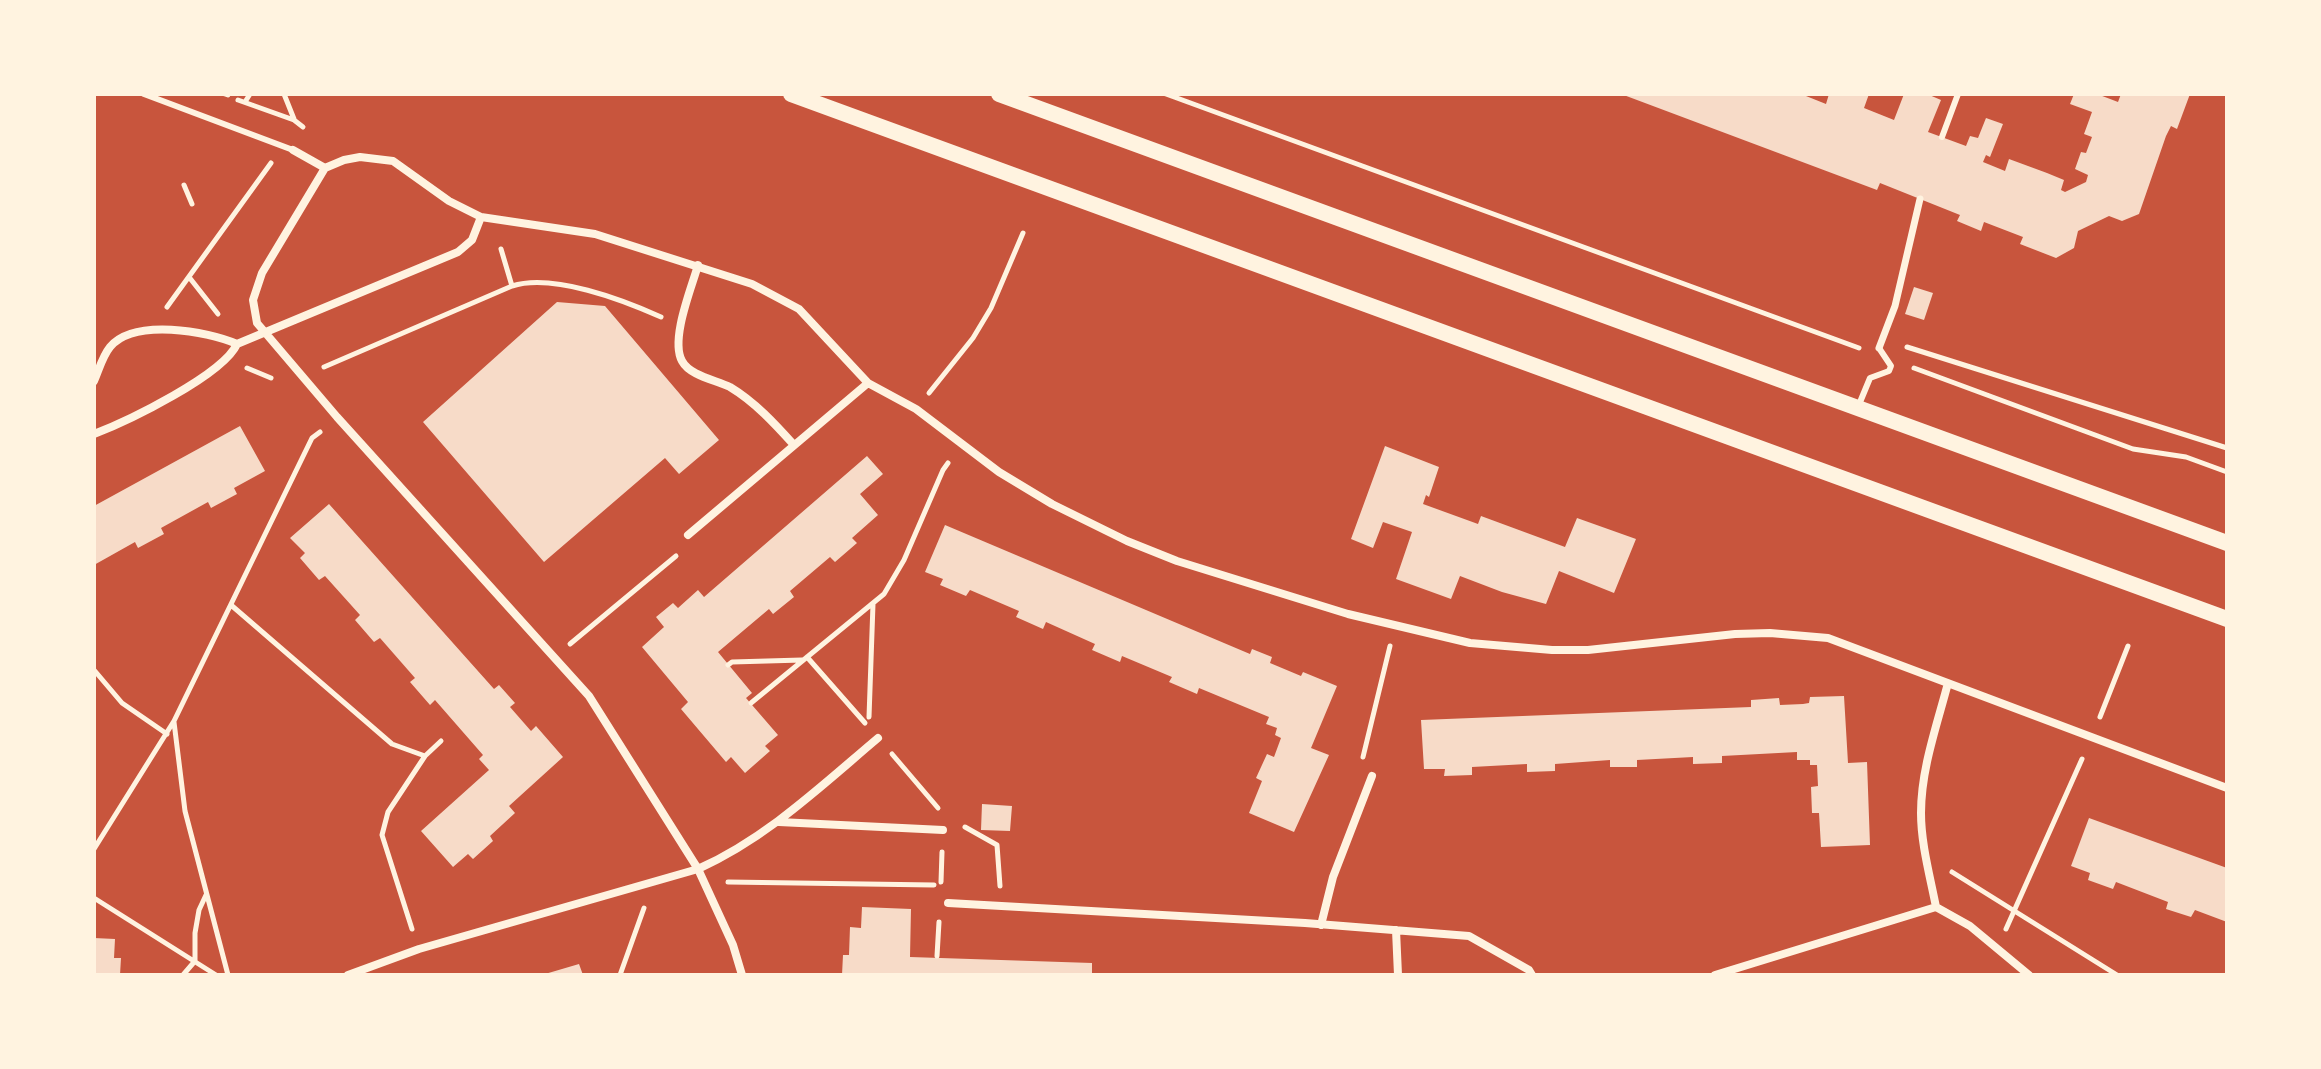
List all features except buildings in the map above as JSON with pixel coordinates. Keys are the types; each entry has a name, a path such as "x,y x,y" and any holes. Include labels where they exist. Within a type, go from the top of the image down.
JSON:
{"main road":[{"path":"791,94 2227,619"},
{"path":"999,94 2227,543"}],"street":[{"path":"293,150 325,168"},
{"path":"742,975 708,886 589,696 337,417 264,333 253,312 256,287 325,168 360,157 393,161 449,201 481,217 595,234 752,284 799,309 868,383 916,409 999,472 1039,497 1127,541 1177,561 1394,626 1470,643 1588,650 1735,634 1795,634 1828,638 2227,788"},
{"path":"1879,348 1895,306 1920,199"},
{"path":"94,434 206,376 225,361 237,344 447,259 466,247 478,229 481,217"},
{"path":"698,265 681,325 679,352 687,367 730,387 752,403 794,445"},
{"path":"94,381 104,357 117,341 127,335 153,330 206,332 237,344"},
{"path":"688,535 868,383"},
{"path":"1936,907 1922,825 1923,791 1948,683"},
{"path":"348,975 419,949 698,869 732,854 778,822 878,738"},
{"path":"1321,925 1333,877 1372,776"},
{"path":"778,822 943,830"},
{"path":"948,903 1469,936 1529,970 1532,975"},
{"path":"1715,975 1936,907 1970,926 2029,975"},
{"path":"1396,930 1398,975"}],"lane":[{"path":"144,94 293,150"},
{"path":"1942,137 1958,94"},
{"path":"1858,407 1870,378 1889,371 1891,366 1879,348"}],"path":[{"path":"250,94 242,101 294,120 303,127"},
{"path":"284,94 294,120"},
{"path":"1166,94 2133,449 2186,457 2227,472"},
{"path":"290,127 294,120"},
{"path":"153,330 271,162"},
{"path":"184,185 192,204"},
{"path":"916,409 973,338 991,308 1023,233"},
{"path":"501,249 512,286"},
{"path":"189,277 219,314"},
{"path":"252,370 272,378 287,395 318,369 512,286 530,283 597,293 681,325"},
{"path":"1883,339 2227,448"},
{"path":"94,849 174,721 312,438 337,417"},
{"path":"751,703 884,594 904,560 943,470 964,443"},
{"path":"554,657 693,542 688,535"},
{"path":"728,665 732,662 804,659 868,726 873,603"},
{"path":"231,605 392,744 425,756"},
{"path":"1372,776 1363,757 1394,626"},
{"path":"1999,950 2013,909 2092,738 2128,646"},
{"path":"94,670 122,703 167,734"},
{"path":"174,721 185,811 228,975"},
{"path":"878,738 944,815 997,845 1002,907"},
{"path":"419,949 382,835 388,812 425,756 441,741"},
{"path":"708,886 733,881 940,885 944,815"},
{"path":"1926,857 2117,975"},
{"path":"183,975 195,961 195,933 199,910 206,895"},
{"path":"94,898 216,975"},
{"path":"620,975 645,903"}]}
